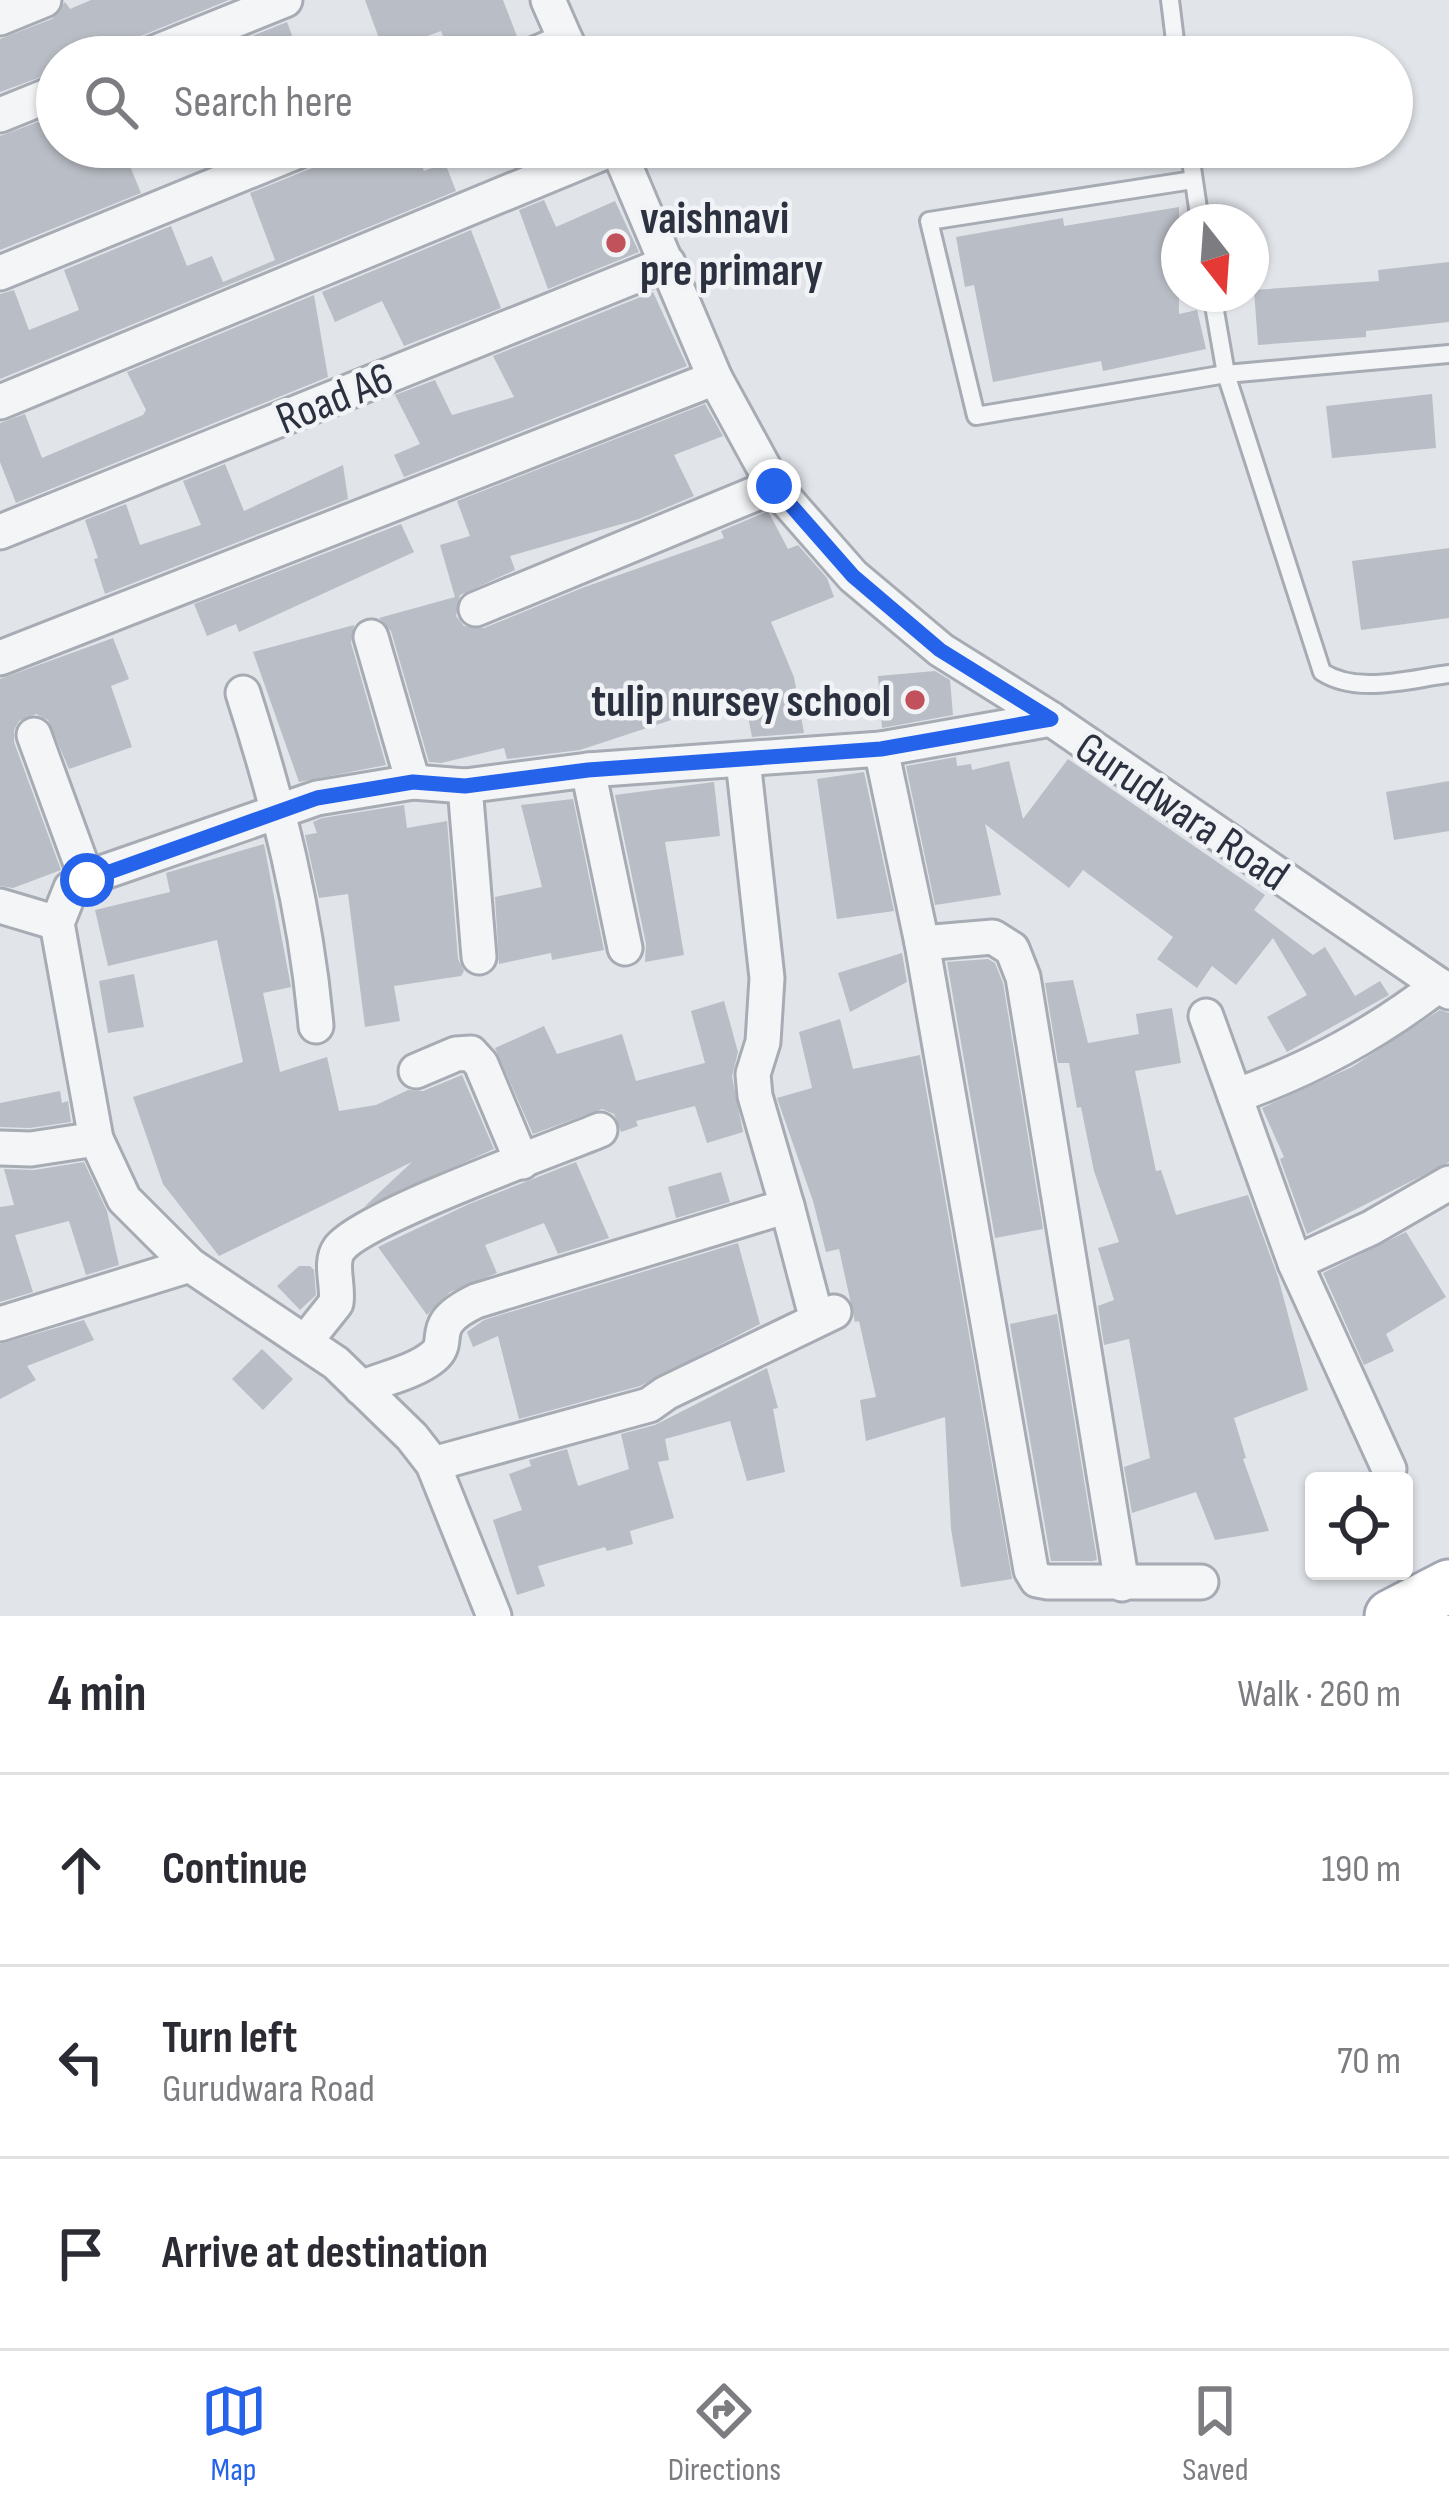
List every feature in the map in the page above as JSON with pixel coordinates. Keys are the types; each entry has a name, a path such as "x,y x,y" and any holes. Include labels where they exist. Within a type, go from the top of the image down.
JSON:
{"main road":[{"path":"1391,1616 1449,1586"}],"street":[{"path":"0,18 44,0"},
{"path":"196,36 285,0"},
{"path":"548,0 564,36"},
{"path":"0,115 36,100"},
{"path":"0,273 257,168"},
{"path":"0,402 566,168"},
{"name":"Gurudwara Road","path":"626,168 716,378 774,486 853,576 940,650 1051,719 1444,988"},
{"name":"Road A6","path":"0,532 668,262"},
{"path":"0,658 716,378"},
{"path":"476,609 774,486"},
{"path":"371,637 413,782"},
{"path":"243,693 280,810 310,962 316,1026"},
{"path":"494,1616 433,1464 336,1363 190,1264 124,1199 96,1139 57,922 71,888 317,798 413,782 465,786 588,770 881,749 1051,719"},
{"path":"34,735 87,880"},
{"path":"881,749 922,943 1031,1570 1037,1580 1048,1582 1201,1582"},
{"path":"433,1464 649,1405 823,1309 755,1096 753,1074 763,1042 768,992 742,760"},
{"path":"588,770 625,948"},
{"path":"465,786 479,957"},
{"path":"2,911 57,922"},
{"path":"922,943 993,938 1012,950 1023,977 1122,1584"},
{"path":"1235,1096 1340,1052 1444,988"},
{"path":"1206,1016 1295,1263 1389,1469"},
{"path":"416,1071 456,1054 471,1053 481,1064 522,1162"},
{"path":"305,1342 336,1303 334,1260 351,1239 403,1211 600,1130"},
{"path":"0,1148 31,1149 96,1139"},
{"path":"1295,1263 1371,1228 1449,1183"},
{"path":"361,1388 433,1358 442,1346 443,1323 452,1312 476,1300 787,1206"},
{"path":"0,1324 190,1264"}],"lane":[{"path":"1171,0 1175,36"},
{"path":"1191,168 1197,204"},
{"path":"1192,180 929,221 976,416 1226,374 1449,354"},
{"path":"1215,312 1226,374 1322,671 1340,683 1354,684 1449,674"}],"building":[{"path":"91,0 229,0 141,36 36,36 36,79 0,92 0,39 52,19 65,2 70,9"},
{"path":"365,0 503,0 517,36 443,36 441,31 427,36 378,36"},
{"path":"287,22 292,36 252,36"},
{"path":"36,123 36,168 131,168 141,193 0,250 0,136"},
{"path":"312,168 447,168 456,191 0,379 0,294 14,290 29,330 79,310 64,270 171,226 187,266 212,256 223,282 275,260 250,193"},
{"path":"544,200 556,227 615,201 639,252 548,289 519,210"},
{"path":"1161,210 1161,312 1197,312 1206,349 1103,371 1101,361 993,382 974,285 965,287 956,237 1063,218 1064,226"},
{"path":"471,230 501,308 404,346 382,301 335,322 322,292"},
{"path":"1449,262 1449,322 1366,331 1366,337 1258,345 1256,312 1269,312 1269,289 1379,281 1378,270"},
{"path":"653,292 687,366 404,477 394,455 420,444 395,395 435,380 452,415 514,397 493,356"},
{"path":"314,295 328,377 16,503 0,462 0,423 25,414 42,458 143,415 146,410 127,372"},
{"path":"1432,394 1436,448 1332,458 1326,406"},
{"path":"705,404 723,436 674,455 694,496 639,519 510,556 515,570 460,595 456,616 464,626 484,628 724,538 721,531 768,511 788,549 798,545 827,578 834,597 771,622 794,677 804,733 752,737 744,696 580,750 507,759 504,748 429,762 391,631 379,618 455,597 440,545 470,536 457,501"},
{"path":"225,464 244,511 343,465 348,499 105,594 85,520 126,504 140,545 201,525 183,481"},
{"path":"401,524 414,552 239,632 236,624 207,636 194,604"},
{"path":"1449,548 1449,618 1361,630 1352,561"},
{"path":"354,625 351,643 386,765 299,782 253,652"},
{"path":"113,638 129,679 111,686 132,747 69,769 48,720 36,714 19,721 14,742 61,870 13,888 0,886 0,679"},
{"name":"tulip nursey school","path":"935,671 950,680 953,715 882,728 878,676"},
{"path":"956,757 957,766 971,764 972,770 1009,761 1023,819 1068,759 1265,895 1254,910 1313,955 1325,947 1355,996 1380,981 1389,995 1287,1052 1267,1017 1307,995 1273,938 1236,985 1212,966 1197,988 1157,959 1173,937 1083,870 1069,888 985,824 1001,895 935,905 906,766"},
{"path":"864,772 894,911 837,919 817,779"},
{"path":"1449,781 1449,831 1394,840 1386,792"},
{"path":"714,782 720,836 665,842 684,955 645,962 646,944 615,795"},
{"path":"573,799 604,950 552,960 551,953 499,964 495,897 542,887 521,805"},
{"path":"404,805 407,828 447,821 458,959 464,971 461,976 394,986 400,1021 365,1027 348,894 319,898 305,835 317,833 313,822 322,818"},
{"path":"264,844 291,987 263,993 280,1072 327,1057 339,1111 376,1105 408,1090 423,1091 462,1075 494,1149 364,1207 412,1162 219,1256 163,1184 133,1097 243,1062 217,940 108,966 95,910 170,892 166,873"},
{"path":"902,953 907,982 850,1012 838,973"},
{"path":"988,959 995,963 1003,983 1043,1229 995,1238 947,962"},
{"path":"134,974 144,1027 108,1033 99,981"},
{"path":"1073,980 1088,1043 1139,1034 1136,1014 1172,1008 1181,1063 1135,1071 1156,1171 1161,1170 1176,1215 1248,1195 1278,1277 1308,1390 1234,1418 1269,1531 1215,1540 1196,1492 1132,1513 1124,1467 1150,1458 1129,1339 1104,1345 1098,1306 1114,1300 1098,1248 1119,1242 1094,1171 1069,1063 1058,1063 1045,983"},
{"path":"724,1001 738,1052 732,1076 743,1132 707,1143 695,1106 636,1121 638,1126 621,1132 614,1114 602,1109 533,1134 495,1048 544,1026 557,1054 622,1034 636,1081 705,1063 691,1011"},
{"path":"1440,1010 1449,1013 1449,1162 1307,1234 1280,1159 1284,1157 1262,1108 1352,1067"},
{"path":"840,1019 853,1069 920,1055 1012,1579 961,1587 951,1529 945,1417 866,1441 860,1400 876,1397 859,1321 855,1322 839,1249 826,1252 777,1098 812,1088 799,1032"},
{"path":"60,1091 62,1103 68,1101 71,1122 0,1127 0,1103"},
{"path":"84,1162 107,1211 119,1265 86,1275 69,1221 15,1235 33,1292 0,1302 0,1207 14,1205 4,1169 34,1170"},
{"path":"576,1162 609,1238 558,1254 544,1223 485,1245 497,1273 450,1292 427,1315 378,1247 469,1204"},
{"path":"721,1172 730,1202 676,1218 668,1187"},
{"path":"1406,1232 1446,1297 1386,1334 1394,1351 1364,1365 1323,1273"},
{"path":"738,1243 760,1324 640,1386 519,1419 498,1336 473,1347 467,1332 484,1320"},
{"path":"299,1266 314,1270 316,1295 300,1310 277,1286"},
{"path":"1057,1314 1097,1560 1093,1561 1051,1561 1010,1324"},
{"path":"84,1320 94,1340 27,1366 36,1380 0,1399 0,1344"},
{"path":"262,1349 293,1379 263,1410 232,1379"},
{"path":"767,1368 778,1408 773,1409 785,1472 747,1481 730,1421 665,1439 669,1460 658,1462 674,1518 630,1531 633,1544 538,1566 545,1586 517,1595 493,1520 522,1510 509,1474 531,1466 529,1460 567,1449 578,1486 629,1469 621,1434 655,1425"}],"place":[{"name":"vaishnavi pre primary","path":"616,243"},
{"name":"tulip nursey school","path":"915,700"}],"route":[{"path":"87,880 317,798 413,782 465,786 588,770 881,749 1051,719 940,650 853,576 774,486"}]}
